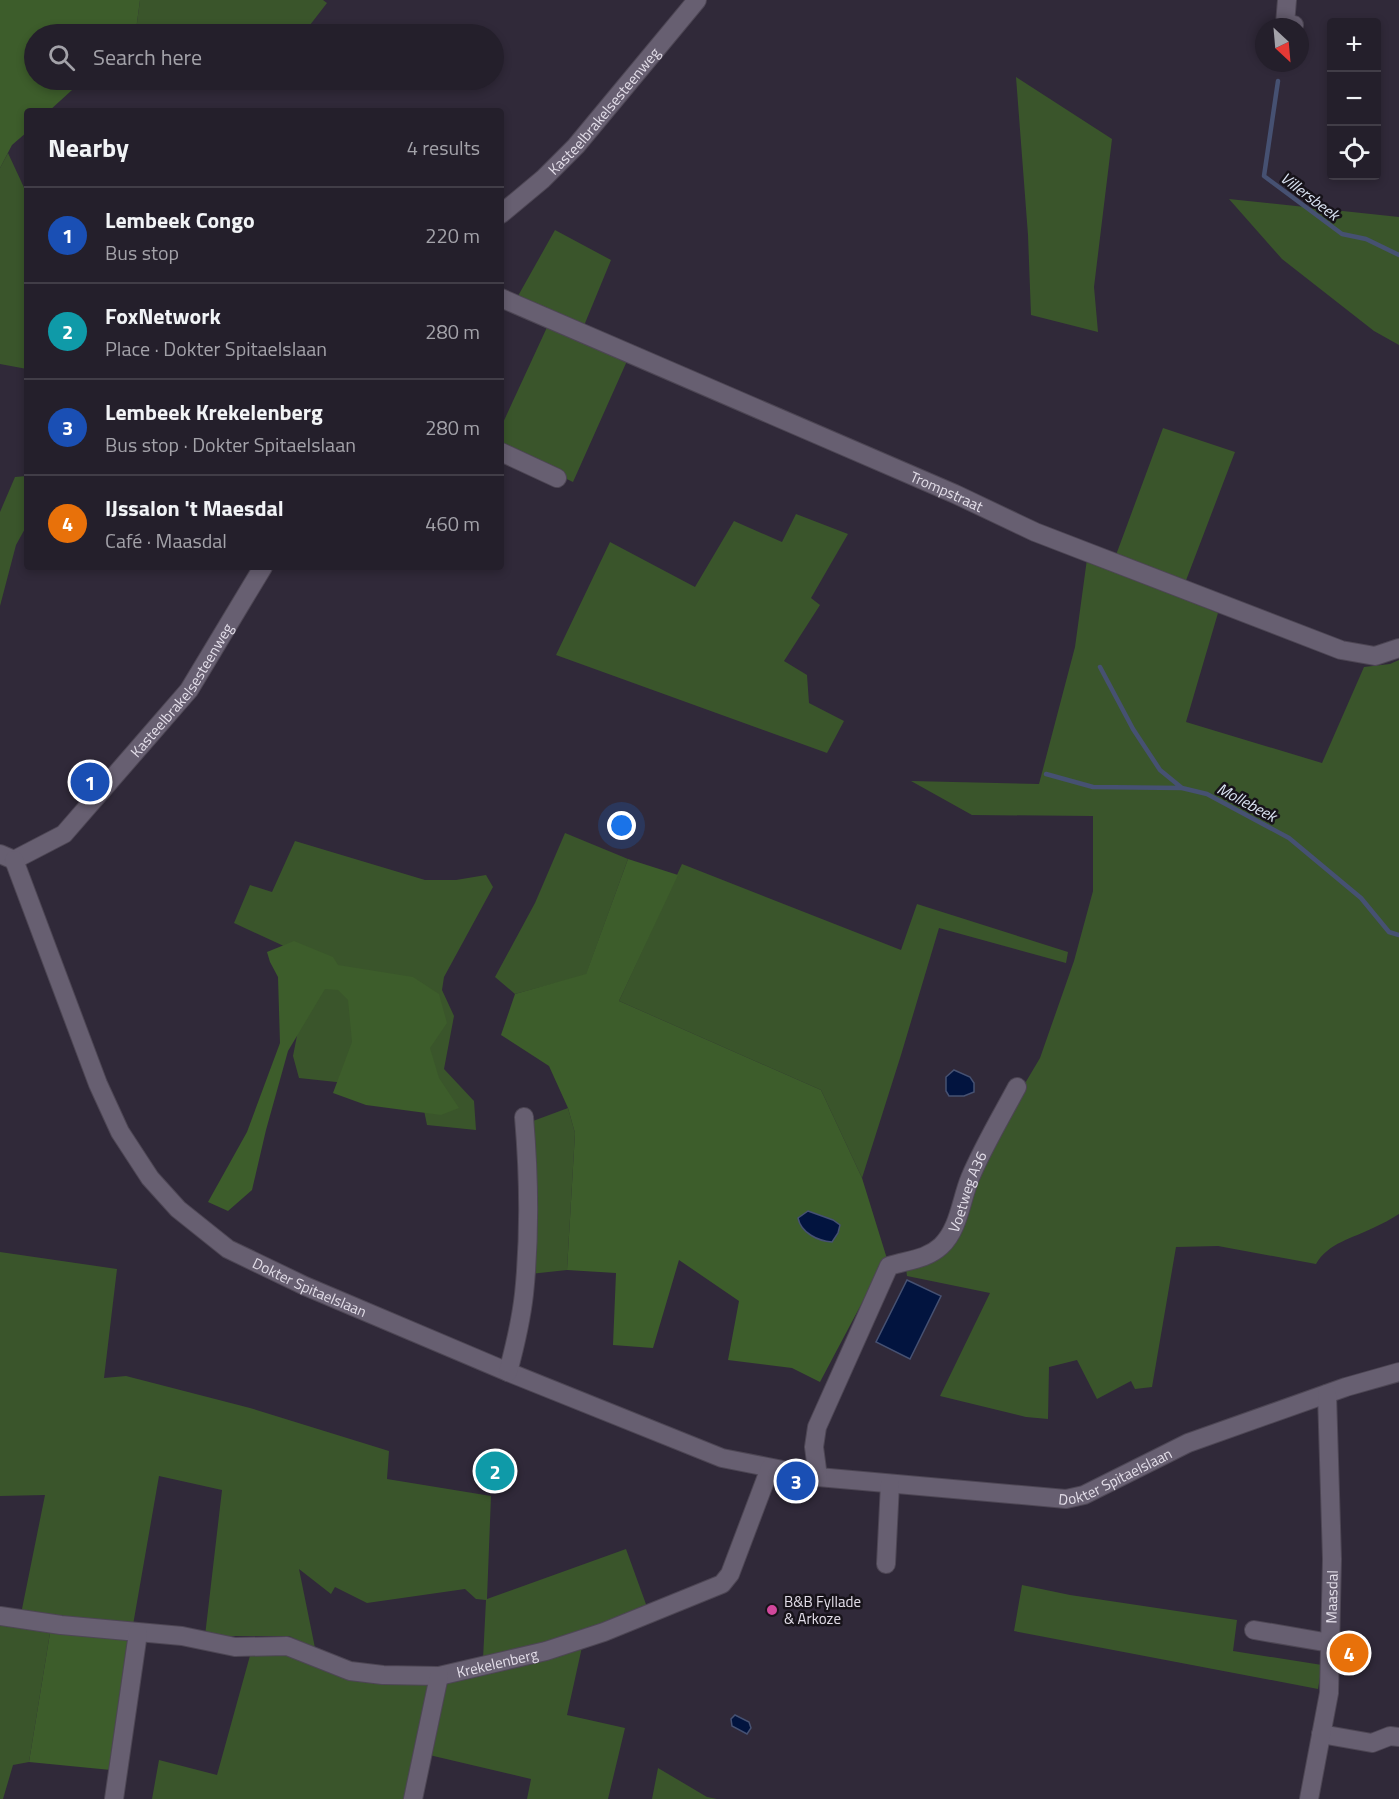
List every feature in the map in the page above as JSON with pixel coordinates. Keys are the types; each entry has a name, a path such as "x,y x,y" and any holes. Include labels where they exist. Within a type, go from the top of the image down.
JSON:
{"street":[{"name":"Kasteelbrakelsesteenweg","path":"504,212 543,179 576,146 697,0"},
{"path":"1286,18 1287,0"},
{"name":"Trompstraat","path":"504,299 955,494 1059,542 1341,650 1375,656 1399,648"},
{"path":"504,453 557,478"},
{"name":"Kasteelbrakelsesteenweg","path":"7,857 64,834 182,699 255,570"},
{"name":"Dokter Spitaelslaan","path":"7,857 98,1084 120,1132 150,1178 178,1209 228,1249 305,1286 508,1372 722,1458 818,1477 1066,1499 1084,1495 1188,1443 1327,1394 1399,1372"},
{"name":"Voetweg A36","path":"818,1477 814,1435 889,1266 928,1256 941,1246 956,1223 970,1178 1017,1087"},
{"path":"508,1372 519,1328 524,1293 528,1169 524,1117"},
{"name":"Maasdal","path":"1309,1799 1329,1693 1332,1559 1327,1394"},
{"name":"Krekelenberg","path":"0,1616 17,1620 182,1636 235,1647 287,1646 350,1671 383,1675 439,1676 556,1648 604,1632 722,1584 730,1574 770,1468"},
{"path":"886,1564 890,1484"},
{"path":"1254,1630 1330,1643"},
{"path":"114,1799 138,1633"},
{"path":"413,1799 439,1676"},
{"path":"1321,1734 1372,1743 1390,1736 1399,1737"}],"green space":[{"path":"0,0 140,0 137,24 24,24 24,90 72,90 52,108 24,108 24,135 12,145 0,168"},
{"path":"140,0 323,0 327,3 311,24 137,24"},
{"path":"1016,77 1112,139 1094,287 1098,332 1031,315 1028,235"},
{"path":"8,153 24,188 24,368 0,364 0,168"},
{"path":"1229,199 1399,217 1399,345 1374,331 1282,259"},
{"path":"555,230 611,260 583,328 518,296"},
{"path":"549,323 627,361 573,482 504,449 504,420"},
{"path":"1163,428 1235,452 1185,583 1116,555"},
{"path":"24,476 24,530 16,545 0,606 0,512 15,477"},
{"path":"796,514 848,534 811,598 820,605 784,661 807,675 809,703 844,721 827,753 556,655 610,542 695,587 734,521 782,542"},
{"path":"1087,559 1218,613 1186,722 1322,763 1364,667 1390,664 1399,660 1399,1214 1334,1246 1316,1264 1218,1246 1176,1247 1152,1387 1135,1389 1131,1381 1097,1399 1077,1360 1049,1367 1048,1419 1026,1417 940,1396 990,1293 907,1276 906,1268 930,1260 1005,1117 1040,1058 1074,961 1093,891 1093,816 972,815 911,781 1039,784 1075,647"},
{"path":"565,833 628,859 586,975 515,994 495,977 535,903"},
{"path":"295,841 425,880 456,880 486,875 493,887 444,977 442,990 454,1016 444,1069 474,1101 476,1130 427,1125 420,1091 299,1078 293,1056 312,959 234,923 250,885 272,892"},
{"path":"628,859 678,875 619,1001 821,1090 862,1178 888,1262 873,1282 820,1382 792,1368 728,1360 739,1301 679,1260 653,1348 613,1345 616,1273 567,1270 575,1133 568,1108 549,1066 501,1035 515,994 586,974"},
{"path":"682,864 901,950 917,904 1068,952 1066,963 939,928 862,1178 821,1090 619,1001"},
{"path":"294,941 333,957 338,965 413,977 439,994 447,1023 430,1048 439,1078 459,1108 441,1115 366,1105 333,1093 352,1042 348,1000 338,990 325,989 288,1051 252,1190 228,1211 208,1202 247,1132 280,1043 278,977 267,952"},
{"path":"568,1108 575,1133 567,1270 530,1274 533,1121"},
{"path":"0,1252 117,1269 104,1378 126,1376 250,1408 389,1451 387,1479 491,1496 487,1599 626,1549 647,1607 574,1638 483,1659 486,1600 476,1599 465,1589 367,1603 335,1587 331,1594 299,1569 315,1648 289,1636 205,1636 222,1490 159,1476 133,1625 21,1614 45,1495 0,1496"},
{"path":"1022,1585 1070,1595 1237,1620 1233,1651 1322,1665 1318,1689 1014,1631"},
{"path":"0,1621 51,1627 29,1762 13,1765 3,1799 0,1799"},
{"path":"51,1627 134,1641 111,1770 29,1762"},
{"path":"582,1647 567,1715 625,1728 608,1799 527,1799 531,1779 425,1754 445,1684 451,1680"},
{"path":"251,1652 282,1652 422,1682 431,1686 406,1799 152,1799 159,1760 217,1775"},
{"path":"658,1768 707,1797 717,1799 652,1799"}],"water":[{"path":"954,1070 970,1077 974,1083 974,1092 964,1096 949,1096 946,1091 946,1077"},
{"path":"808,1211 840,1225 832,1242 821,1240 806,1232 798,1218"},
{"path":"907,1280 941,1296 910,1359 876,1342"},
{"path":"735,1715 749,1722 751,1728 747,1734 732,1726 731,1719"}],"waterway":[{"name":"Villersbeek","path":"1278,81 1264,176 1342,234 1366,239 1399,255"},
{"path":"1100,667 1133,729 1160,770 1182,788"},
{"name":"Mollebeek","path":"1046,774 1093,787 1182,788 1207,794 1289,838 1361,898 1389,932 1399,935"}],"place":[{"name":"Lembeek Congo","path":"90,782"},
{"name":"FoxNetwork","path":"495,1471"},
{"name":"Lembeek Krekelenberg","path":"796,1481"},
{"name":"B&B Fyllade & Arkoze","path":"772,1610"},
{"name":"IJssalon 't Maesdal","path":"1349,1653"}]}
